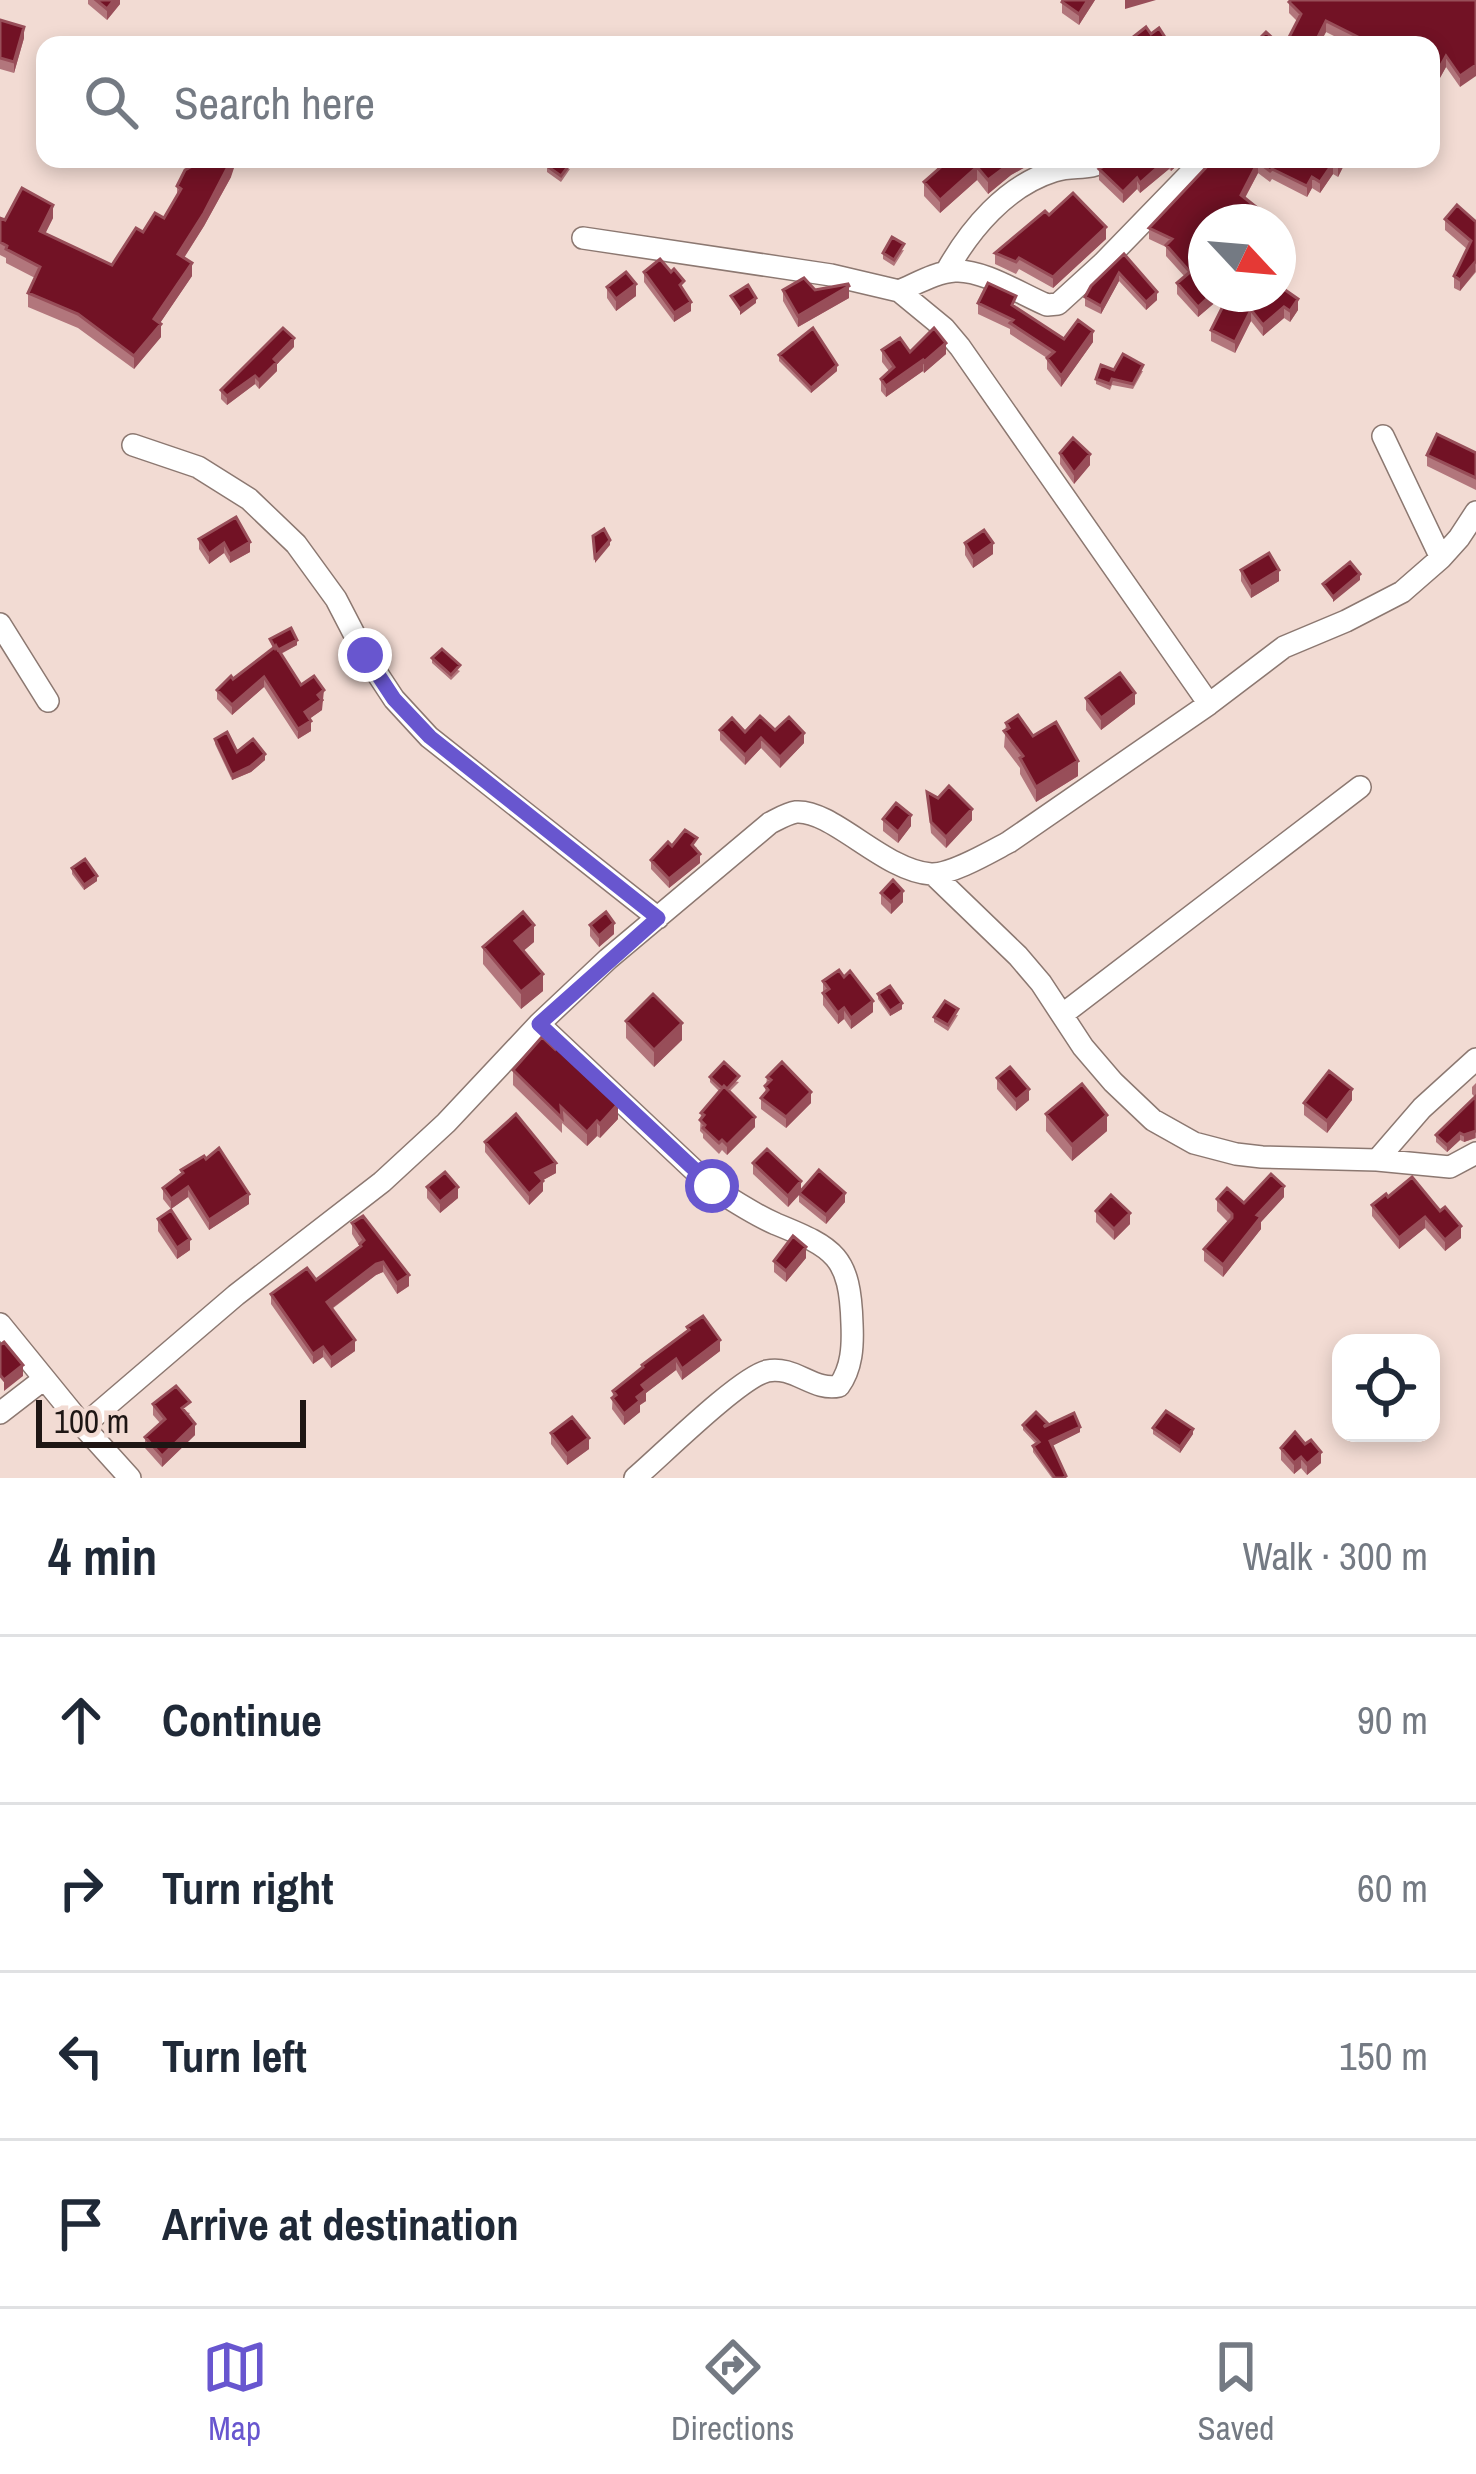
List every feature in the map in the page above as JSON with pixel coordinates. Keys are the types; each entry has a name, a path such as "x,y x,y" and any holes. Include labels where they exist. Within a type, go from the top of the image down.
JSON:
{"street":[{"path":"946,272 969,236 1008,197 1054,171 1086,168"},
{"path":"899,291 946,272 965,271 1047,305 1058,304 1195,168"},
{"path":"583,238 831,275 899,291 960,347 1209,704"},
{"path":"1383,436 1441,558"},
{"path":"133,446 198,467 249,499 296,544 336,599 394,699 430,737 658,918"},
{"path":"934,875 1009,842 1284,647 1402,592 1460,538 1476,512"},
{"path":"0,624 48,701"},
{"path":"1063,1014 1360,788"},
{"path":"83,1426 236,1294 382,1183 539,1024 770,823 794,812 829,821 886,858 934,875 1018,956 1113,1082 1153,1120 1194,1143 1236,1154 1450,1167 1476,1153"},
{"path":"539,1024 712,1186 742,1207 818,1241 834,1254 845,1272 851,1298 850,1363 839,1386 828,1388 795,1374 767,1371 749,1380 635,1478"},
{"path":"1377,1160 1422,1108 1476,1059"},
{"path":"0,1324 130,1478"},
{"path":"0,1412 44,1379"}],"building":[{"path":"1063,0 1088,0 1079,14"},
{"path":"1476,0 1476,65 1460,76 1446,56 1440,67 1440,36 1356,36 1326,21 1318,36 1290,36 1301,14 1289,2"},
{"path":"0,20 24,27 14,62 0,58"},
{"path":"1146,27 1151,34 1159,28 1164,36 1134,36"},
{"path":"227,168 178,254 192,263 154,319 161,324 134,356 78,314 28,293 40,267 0,242 0,218 5,220 22,188 53,205 40,231 112,265 136,228 143,232 155,213 164,218 181,189 177,186 185,170"},
{"path":"940,168 976,168 940,200 924,182"},
{"path":"978,168 1004,168 988,180"},
{"path":"1101,168 1157,168 1123,192"},
{"path":"1206,168 1255,168 1241,195 1252,204 1188,204 1188,270 1166,245 1172,239 1149,228"},
{"path":"1266,168 1330,168 1320,182 1312,177 1307,186"},
{"path":"1073,193 1106,227 1053,277 1019,258 1016,262 995,253 1045,211 1049,215"},
{"path":"1457,205 1476,222 1476,261 1460,280 1454,276 1471,241 1445,219"},
{"path":"892,237 904,244 894,260 883,253"},
{"path":"1124,254 1157,292 1146,302 1119,273 1101,306 1085,297 1091,286"},
{"path":"660,259 684,281 680,285 691,302 674,313 644,272"},
{"path":"626,272 636,284 616,299 607,287"},
{"path":"1188,274 1188,296 1177,283"},
{"path":"804,278 815,290 849,286 798,316 783,290"},
{"path":"988,283 1016,296 1012,305 1064,339 1078,320 1093,331 1061,376 1047,358 1054,352 1010,323 1013,320 978,303"},
{"path":"748,285 756,298 740,309 731,296"},
{"path":"1220,312 1250,312 1235,342 1211,330"},
{"path":"1253,312 1278,312 1263,325"},
{"path":"283,328 294,338 274,359 277,362 259,380 255,376 227,396 221,390"},
{"path":"813,328 837,365 811,388 779,355"},
{"path":"934,328 946,343 886,386 881,379 894,367 882,350 900,338 910,352"},
{"path":"1123,354 1143,365 1133,384 1096,379 1101,365 1114,370"},
{"path":"1437,434 1476,453 1476,478 1427,455"},
{"path":"1073,438 1090,454 1074,473 1060,453"},
{"path":"236,517 250,542 230,554 224,543 209,554 199,539"},
{"path":"604,529 610,540 595,557 593,536"},
{"path":"984,530 993,543 973,557 965,543"},
{"path":"1269,553 1279,570 1251,587 1241,570"},
{"path":"1350,562 1360,574 1333,597 1323,584"},
{"path":"291,628 297,640 275,648 270,639"},
{"path":"276,646 301,685 314,676 324,690 318,695 322,700 305,712 311,721 298,729 264,677 232,705 217,690"},
{"path":"442,649 460,665 451,675 432,658"},
{"path":"1120,673 1135,693 1101,718 1086,698"},
{"path":"1018,715 1033,736 1056,722 1078,761 1036,787 1023,756 1004,731 1009,728 1006,723"},
{"path":"760,716 775,730 789,717 804,733 780,757 761,738 745,755 720,730 732,718 745,732"},
{"path":"227,732 237,752 253,739 265,754 232,775 215,739"},
{"path":"949,786 972,809 946,837 931,822 927,792 938,798"},
{"path":"896,803 911,815 898,832 883,819"},
{"path":"685,830 697,838 692,845 700,854 669,879 651,860"},
{"path":"85,859 97,876 84,885 72,868"},
{"path":"893,880 903,891 891,902 881,893"},
{"path":"523,912 534,925 515,941 543,974 521,992 483,947"},
{"path":"606,912 614,923 599,936 590,925"},
{"path":"839,970 844,977 850,971 873,1001 851,1018 844,1008 838,1013 823,993 829,989 823,981"},
{"path":"890,986 902,1003 890,1011 878,994"},
{"path":"653,994 682,1023 654,1050 626,1021"},
{"path":"945,1001 958,1009 948,1025 934,1017"},
{"path":"542,1037 618,1104 587,1132 561,1107 562,1118 513,1070"},
{"path":"724,1062 739,1076 727,1089 710,1077"},
{"path":"782,1062 811,1092 786,1117 761,1098 771,1080 767,1077"},
{"path":"1010,1067 1029,1089 1016,1100 997,1078"},
{"path":"1329,1071 1352,1089 1327,1121 1304,1103"},
{"path":"1082,1084 1107,1115 1072,1145 1046,1114"},
{"path":"724,1086 755,1117 727,1145 722,1140 719,1143 700,1120"},
{"path":"1476,1096 1476,1131 1460,1133 1447,1145 1436,1135"},
{"path":"516,1114 556,1163 536,1173 543,1181 529,1194 485,1142"},
{"path":"219,1148 249,1194 209,1220 188,1187 171,1199 163,1188 181,1170"},
{"path":"767,1149 801,1181 788,1196 753,1163"},
{"path":"819,1170 845,1193 826,1215 799,1193"},
{"path":"445,1172 458,1187 440,1202 427,1187"},
{"path":"1271,1174 1284,1186 1257,1215 1261,1217 1223,1265 1204,1249 1232,1218 1217,1199 1227,1188 1244,1203"},
{"path":"1412,1177 1440,1211 1445,1207 1461,1226 1445,1240 1425,1217 1399,1238 1372,1205"},
{"path":"1111,1195 1130,1213 1114,1229 1096,1211"},
{"path":"171,1210 190,1239 177,1248 158,1219"},
{"path":"363,1216 409,1275 397,1283 383,1262 376,1264 327,1302 355,1340 331,1358 323,1347 313,1354 271,1294 307,1268 316,1280 361,1246 364,1240 352,1223"},
{"path":"793,1236 806,1247 786,1271 774,1261"},
{"path":"703,1316 720,1340 682,1369 676,1359 642,1385 646,1390 637,1397 640,1401 624,1414 612,1398 613,1391"},
{"path":"4,1342 23,1365 4,1380 0,1345"},
{"path":"176,1386 190,1402 182,1408 195,1424 162,1456 145,1437 165,1419 153,1404"},
{"path":"1166,1411 1193,1429 1180,1447 1153,1428"},
{"path":"1036,1412 1047,1423 1044,1427 1074,1413 1080,1427 1050,1441 1063,1478 1055,1478 1033,1446 1039,1442 1023,1425"},
{"path":"572,1417 589,1438 567,1454 551,1433"},
{"path":"1295,1432 1321,1452 1307,1464 1301,1457 1294,1463 1281,1448"}],"route":[{"path":"365,655 394,699 430,737 658,918 539,1024 712,1186"}]}
